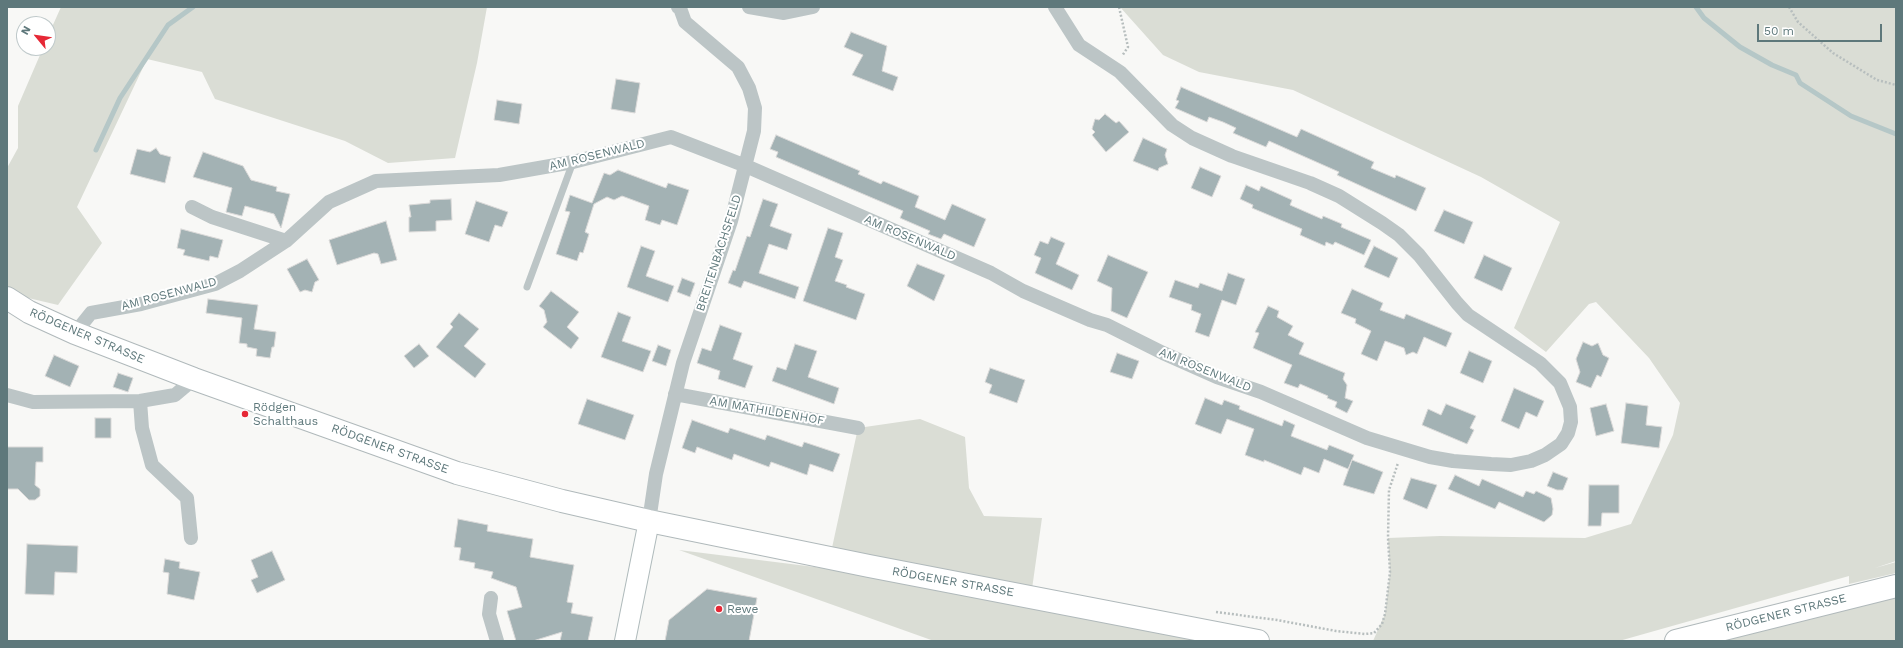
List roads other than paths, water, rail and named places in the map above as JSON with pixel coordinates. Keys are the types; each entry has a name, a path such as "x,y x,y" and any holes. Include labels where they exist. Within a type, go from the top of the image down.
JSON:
{"main road":[{"name":"RÖDGENER STRASSE","path":"7,298 29,312 74,333 194,379 457,473 562,501 648,521 869,566 1258,641"},
{"path":"624,641 648,521"},
{"name":"RÖDGENER STRASSE","path":"1676,641 1896,586"}],"street":[{"name":"BREITENBACHSFELD","path":"648,521 656,474 683,363 731,222 754,130 755,108 749,88 738,67 685,22 680,7"},
{"path":"749,7 784,13 813,7"},
{"name":"AM ROSENWALD","path":"74,333 91,313 141,304 215,284 240,271 286,242 329,202 376,181 499,175 573,162 671,137 746,166 992,273 1023,291 1090,320 1107,325 1162,354 1218,378 1261,392 1367,438 1402,450 1460,462 1511,465 1531,461 1545,455 1561,444 1568,433 1571,422 1570,406 1560,383 1540,363 1468,314 1457,303 1419,255 1382,223 1339,196 1310,183 1232,156 1192,138 1172,124 1117,70 1079,44 1055,7"},
{"path":"192,207 212,217 286,242"},
{"path":"7,395 33,402 140,401 175,395 194,379"},
{"name":"AM MATHILDENHOF","path":"676,394 858,428"},
{"path":"140,401 142,428 152,465 187,498 192,538"},
{"path":"491,598 489,614 497,641"}],"lane":[{"path":"527,287 573,162"}],"waterway":[{"path":"96,150 120,98 168,25 193,7"},
{"path":"1696,7 1704,18 1740,47 1772,65 1796,75 1800,83 1851,116 1896,134"}],"place":[{"name":"Rödgen Schalthaus","path":"245,414"},
{"name":"Rewe","path":"719,609"}]}
